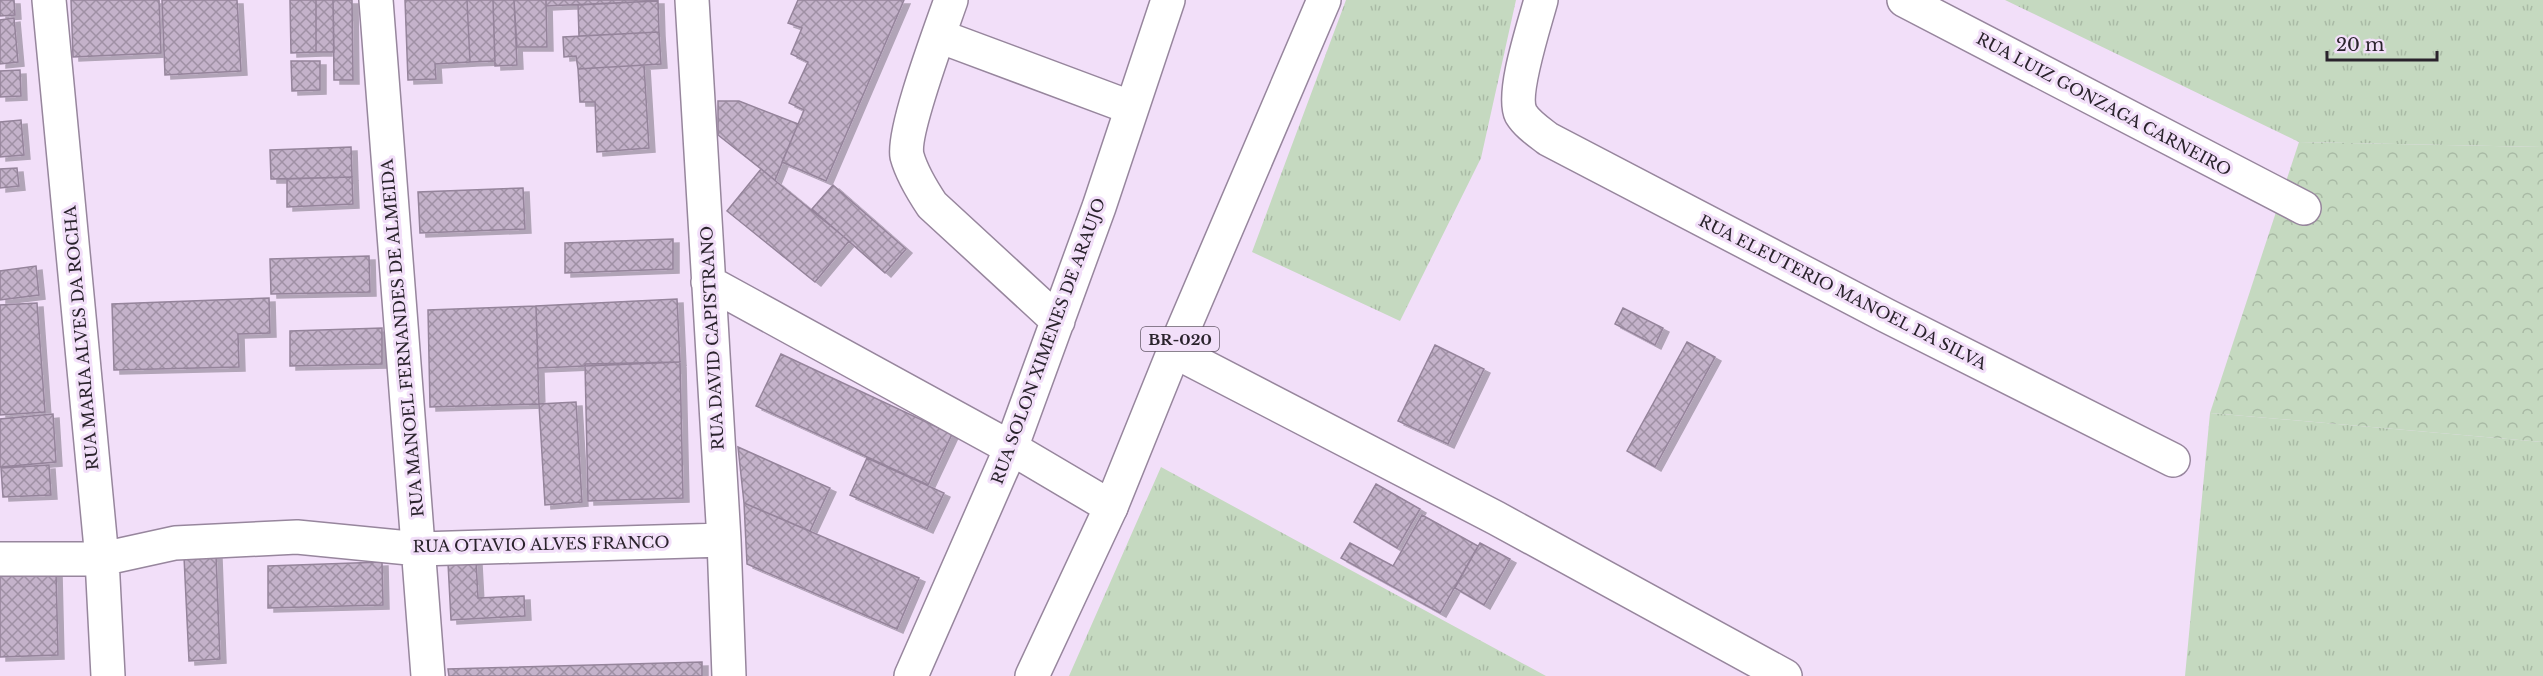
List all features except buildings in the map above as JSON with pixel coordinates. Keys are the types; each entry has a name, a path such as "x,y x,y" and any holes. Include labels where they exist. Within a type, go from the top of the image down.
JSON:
{"main road":[{"name":"RUA MARIA ALVES DA ROCHA","path":"50,0 102,559 108,676"},
{"name":"RUA MANOEL FERNANDES DE ALMEIDA","path":"376,0 428,676"},
{"name":"RUA DAVID CAPISTRANO","path":"692,0 724,540 729,676"},
{"path":"951,0 908,131 907,154 917,182 932,206 1058,321"},
{"name":"RUA SOLON XIMENES DE ARAUJO","path":"912,676 1011,448 1058,321 1168,0"},
{"name":"BR-020","path":"1032,676 1111,507 1174,351 1324,0"},
{"name":"RUA ELEUTERIO MANOEL DA SILVA","path":"1541,0 1521,78 1519,100 1521,113 1548,139 1612,174 2173,460"},
{"name":"RUA LUIZ GONZAGA CARNEIRO","path":"1904,0 2304,208"},
{"path":"939,36 1132,108"},
{"path":"708,282 1011,448 1111,507"},
{"path":"1174,351 1496,518 1785,676"},
{"name":"RUA OTAVIO ALVES FRANCO","path":"0,559 102,559 175,543 297,537 419,549 724,540"}],"green space":[{"path":"1346,0 1516,0 1481,158 1400,321 1252,252"},
{"path":"2005,0 2543,0 2543,147 2299,142"},
{"path":"2299,142 2543,147 2543,442 2210,413"},
{"path":"2210,413 2543,442 2543,676 2185,676"},
{"path":"1161,467 1546,676 1069,676"}]}
